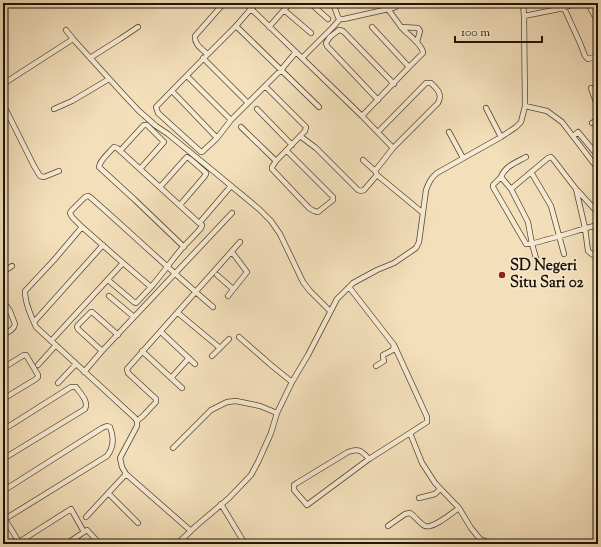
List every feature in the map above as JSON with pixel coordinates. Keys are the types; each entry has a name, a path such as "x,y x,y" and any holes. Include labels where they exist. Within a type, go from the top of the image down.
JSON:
{"street":[{"path":"207,54 195,42 194,38 224,3"},
{"path":"245,3 393,148"},
{"path":"257,3 156,108 158,113 201,152 217,138 231,120 281,70 296,52"},
{"path":"269,27 290,3"},
{"path":"310,3 328,19"},
{"path":"333,3 338,18 340,19"},
{"path":"302,58 334,27 340,19 388,9 395,7 397,3"},
{"path":"177,544 251,475 268,441 277,413 292,382 337,299 353,283 394,263 416,248 419,242 426,190 432,178 437,173 501,137 521,122 525,106 523,3"},
{"path":"524,16 564,8 575,3"},
{"path":"588,3 598,23"},
{"path":"564,8 585,56 588,58 598,56"},
{"path":"362,116 423,53 423,50 388,9"},
{"path":"284,10 311,33"},
{"path":"236,26 318,107"},
{"path":"90,58 138,27"},
{"path":"372,27 409,67"},
{"path":"402,27 418,28 420,31 416,42"},
{"path":"66,30 139,111 156,126 184,146 259,209 271,221 288,249 303,282 330,311"},
{"path":"378,100 327,46 326,42 330,37 339,30 343,31 394,84"},
{"path":"3,84 73,38"},
{"path":"203,58 248,103"},
{"path":"187,76 231,120"},
{"path":"54,109 72,102 109,79"},
{"path":"300,136 316,148 358,190 364,190 393,148 438,103 441,98 437,89 432,83 426,83 378,132"},
{"path":"265,86 305,126 306,129 276,161 272,169 314,211 318,212 333,200 333,197 287,151"},
{"path":"591,88 598,108"},
{"path":"172,91 217,138"},
{"path":"3,104 40,176 44,177 59,171"},
{"path":"525,106 547,111 562,122 598,169"},
{"path":"486,108 501,137"},
{"path":"257,109 292,145"},
{"path":"592,122 598,119"},
{"path":"120,151 144,125 147,125 164,142 140,169"},
{"path":"241,127 276,161"},
{"path":"449,132 463,158"},
{"path":"573,136 578,132 598,156"},
{"path":"108,280 136,303 151,287 202,226 117,148 114,147 99,164 99,167 146,209 184,247"},
{"path":"526,157 506,169 493,185 526,244 532,244 559,237 598,225"},
{"path":"511,189 550,157 598,213"},
{"path":"160,187 187,158 206,172 204,177 180,205"},
{"path":"363,160 423,213"},
{"path":"531,172 551,206 564,254"},
{"path":"501,177 511,189 528,222 536,258"},
{"path":"200,223 231,186"},
{"path":"576,189 585,228 588,251 593,255 598,254"},
{"path":"151,287 123,264 72,217 70,213 71,211 85,197 90,197 213,307"},
{"path":"84,372 232,213"},
{"path":"82,227 25,291 25,297 36,327 135,418 137,422"},
{"path":"191,531 126,474 122,467 120,458 137,426 137,422 156,402 155,398 128,373 127,369 240,242"},
{"path":"34,322 103,245"},
{"path":"228,296 247,272 232,252"},
{"path":"51,341 123,264"},
{"path":"3,272 12,266"},
{"path":"217,275 233,289"},
{"path":"350,286 394,345 427,422 369,459 307,505 294,490 294,485 348,452 357,450 362,451 369,459"},
{"path":"109,296 134,317"},
{"path":"3,303 6,305 15,324 14,328 3,335"},
{"path":"102,351 78,329 78,325 92,312 118,334"},
{"path":"178,313 220,348"},
{"path":"161,332 195,364"},
{"path":"239,337 292,382"},
{"path":"212,356 229,339"},
{"path":"38,365 56,345"},
{"path":"376,366 384,361 383,356 393,350 394,345"},
{"path":"142,351 182,388"},
{"path":"3,368 24,355 38,375 36,379 3,399"},
{"path":"171,378 189,358"},
{"path":"58,383 76,364"},
{"path":"3,430 71,387 76,387 86,402 87,406 85,409 3,459"},
{"path":"174,448 211,410 227,402 242,402 260,406 277,413"},
{"path":"3,490 102,428 107,426 110,427 113,441 107,456 4,518 19,543 71,509 84,532"},
{"path":"410,433 422,463 435,483 459,508 471,528 480,539 492,544"},
{"path":"86,517 126,474"},
{"path":"419,498 435,494 440,489"},
{"path":"108,493 138,523"},
{"path":"221,504 245,544"},
{"path":"388,526 405,514 410,513 423,525 430,526 459,508"},
{"path":"68,543 87,530 100,544"}],"place":[{"name":"SD Negeri Situ Sari 02","path":"502,275"}]}
